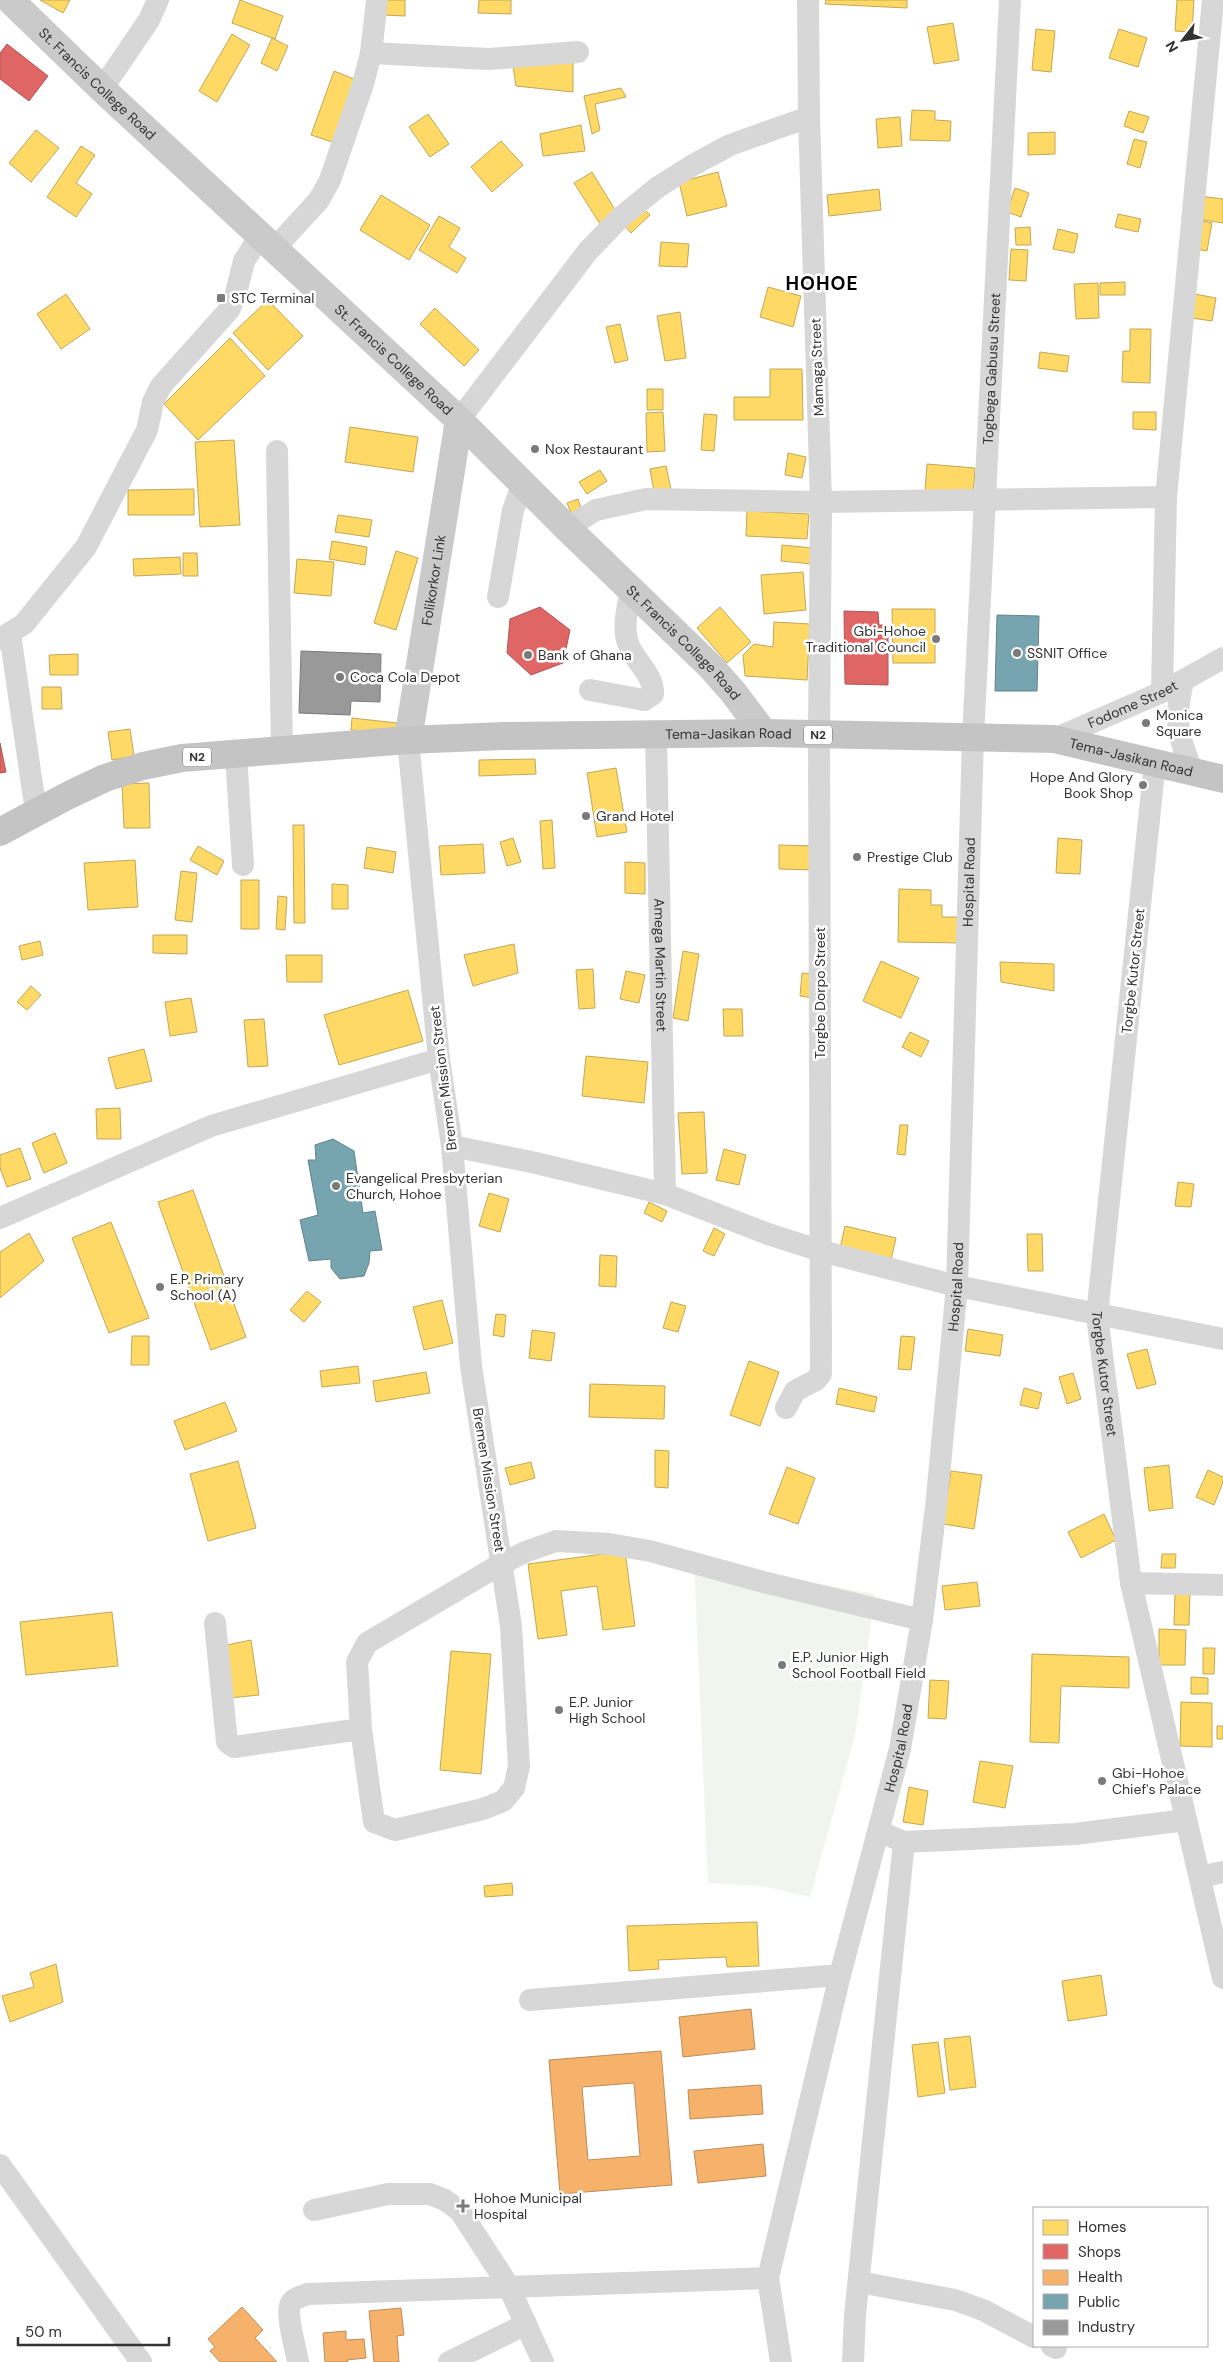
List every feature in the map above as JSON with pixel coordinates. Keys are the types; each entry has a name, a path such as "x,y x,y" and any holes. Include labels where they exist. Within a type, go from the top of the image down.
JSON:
{"highway":[{"name":"Tema-Jasikan Road","path":"408,740 504,736 764,734 1054,739 1192,770 1223,779"},
{"name":"N2","path":"0,832 105,778 143,766 182,758 408,740"}],"main road":[{"name":"St. Francis College Road","path":"10,0 102,89 459,420 567,528 711,666 734,692 764,734"},
{"name":"Folikorkor Link","path":"408,740 459,420"}],"street":[{"path":"102,89 149,20 158,0"},
{"path":"36,812 5,636 24,624 86,547 147,430 153,402 161,386 229,310 235,297 244,261 319,200 330,180 363,84 370,53 377,0"},
{"name":"Mamaga Street","path":"808,0 809,117 821,502 819,735"},
{"name":"Togbega Gabusu Street","path":"973,737 1010,0"},
{"path":"1162,692 1166,497 1213,0"},
{"path":"370,53 490,59 578,52"},
{"path":"459,420 588,251 621,217 658,187 730,145 809,117"},
{"path":"277,452 282,750"},
{"path":"498,597 513,510 523,484"},
{"path":"567,528 596,510 646,499 821,502 1166,497"},
{"path":"590,690 644,700 653,694 654,685 628,645 624,630 630,589"},
{"name":"Fodome Street","path":"1054,739 1162,692 1223,658"},
{"name":"Fodome Street","path":"1183,681 1178,703 1177,724 1180,742 1192,770"},
{"name":"Amega Martin Street","path":"656,735 665,1194"},
{"name":"Torgbe Dorpo Street","path":"786,1408 796,1391 816,1380 821,1374 819,735"},
{"name":"Hospital Road","path":"768,2278 840,1975 900,1749 922,1620 936,1507 956,1286 973,737"},
{"name":"Bremen Mission Street","path":"408,740 439,1059 452,1146 471,1366 501,1564 511,1626 519,1766 514,1788 503,1801 484,1808 395,1830 381,1827 374,1822 361,1729 357,1662 367,1643 501,1564 525,1552 556,1541 609,1544 650,1551 763,1582 922,1620"},
{"path":"236,754 243,865"},
{"name":"Torgbe Kutor Street","path":"1155,762 1096,1315 1131,1583 1223,1978"},
{"path":"0,1218 211,1126 439,1059"},
{"path":"452,1146 536,1163 665,1194 768,1234 821,1251 956,1286 1223,1339"},
{"path":"1131,1583 1223,1585"},
{"path":"215,1623 227,1742 234,1747 361,1729"},
{"path":"878,1830 904,1842 1075,1834 1186,1820"},
{"path":"853,2362 859,2282 904,1842"},
{"path":"1200,1876 1223,1872"},
{"path":"530,2000 840,1975"},
{"path":"0,2165 141,2362"},
{"path":"314,2210 388,2194 430,2194 445,2200 460,2210 508,2286 543,2362"},
{"path":"298,2362 289,2313 291,2303 299,2296 308,2294 768,2278 782,2362"},
{"path":"859,2282 956,2300 983,2310 1033,2336"},
{"path":"450,2362 526,2324"}],"shaded area":[{"name":"E.P. Junior High School Football Field","path":"694,1561 875,1594 855,1735 810,1897 762,1886 708,1883"}],"building: Homes":[{"path":"40,0 70,0 63,13"},
{"path":"240,0 283,16 275,39 232,23"},
{"path":"385,0 405,0 405,16 384,15"},
{"path":"479,0 511,0 511,14 478,13"},
{"path":"826,0 907,0 907,8 825,4"},
{"path":"1177,0 1194,0 1192,32 1175,31"},
{"path":"953,23 959,60 934,64 927,27"},
{"path":"1036,29 1055,31 1051,72 1032,70"},
{"path":"1119,29 1147,38 1138,67 1109,58"},
{"path":"232,34 250,45 217,102 199,91"},
{"path":"272,38 288,46 277,71 261,63"},
{"path":"573,62 573,92 516,86 513,66"},
{"path":"334,71 359,81 335,143 311,135"},
{"path":"621,88 626,97 595,104 600,130 592,134 584,96"},
{"path":"912,110 935,111 935,120 951,121 950,141 910,140"},
{"path":"1129,111 1149,117 1143,133 1124,126"},
{"path":"428,114 449,144 430,157 409,127"},
{"path":"900,117 902,146 878,148 876,119"},
{"path":"581,125 585,151 543,156 540,134"},
{"path":"36,130 59,148 31,182 9,163"},
{"path":"1055,132 1055,154 1028,155 1028,133"},
{"path":"1134,139 1147,142 1140,168 1127,164"},
{"path":"501,141 523,165 492,192 471,167"},
{"path":"81,146 95,155 76,183 92,194 76,217 47,197"},
{"path":"592,172 617,213 600,224 574,183"},
{"path":"718,172 727,206 687,216 679,182"},
{"path":"1015,188 1029,193 1021,217 1007,212"},
{"path":"879,189 881,210 829,216 827,195"},
{"path":"381,195 430,225 409,260 360,230"},
{"path":"1200,196 1223,199 1223,223 1197,219"},
{"path":"643,208 650,215 631,233 624,225"},
{"path":"1118,214 1141,219 1138,232 1115,227"},
{"path":"439,216 460,228 449,247 466,258 457,273 419,250"},
{"path":"1196,220 1212,223 1207,251 1191,248"},
{"path":"1030,227 1031,245 1016,245 1015,228"},
{"path":"1058,229 1078,234 1074,253 1053,249"},
{"path":"661,242 689,244 687,267 659,266"},
{"path":"1011,249 1028,250 1026,281 1009,280"},
{"path":"1125,282 1125,295 1100,295 1100,283"},
{"path":"1098,283 1099,318 1076,319 1074,284"},
{"path":"768,287 801,296 793,327 760,317"},
{"path":"1189,293 1216,298 1212,321 1185,317"},
{"path":"66,294 90,329 61,349 37,314"},
{"path":"268,300 303,336 268,370 233,333"},
{"path":"435,308 479,350 464,366 420,324"},
{"path":"680,312 686,358 665,361 657,316"},
{"path":"620,324 628,360 615,363 606,327"},
{"path":"1130,329 1151,329 1150,383 1122,382 1123,351 1130,351"},
{"path":"230,338 265,376 198,440 164,404"},
{"path":"1040,352 1069,356 1067,372 1038,368"},
{"path":"770,369 802,369 803,420 734,420 734,397 770,397"},
{"path":"647,389 663,389 663,410 647,410"},
{"path":"663,412 665,451 647,452 646,413"},
{"path":"1133,412 1156,412 1156,430 1133,429"},
{"path":"704,414 717,415 714,451 701,450"},
{"path":"350,427 418,437 413,472 345,462"},
{"path":"234,440 240,525 200,527 195,442"},
{"path":"788,453 806,457 802,478 785,475"},
{"path":"927,464 975,468 973,496 925,491"},
{"path":"666,466 672,494 655,497 650,469"},
{"path":"600,470 607,481 587,494 579,482"},
{"path":"194,489 194,515 128,515 128,490"},
{"path":"578,499 583,514 573,518 567,503"},
{"path":"747,511 809,514 807,539 746,536"},
{"path":"338,515 372,520 369,537 335,532"},
{"path":"332,541 367,547 365,565 329,559"},
{"path":"782,545 813,548 812,564 781,561"},
{"path":"396,551 418,558 396,630 374,623"},
{"path":"183,553 197,553 198,576 183,576"},
{"path":"180,557 181,574 134,576 133,559"},
{"path":"297,559 334,562 331,596 294,593"},
{"path":"803,572 806,610 764,614 761,575"},
{"path":"720,607 751,642 727,663 697,628"},
{"path":"892,609 935,609 935,663 893,663"},
{"path":"774,622 810,624 807,680 745,676 743,655 754,644 773,647"},
{"path":"78,654 78,675 50,675 49,655"},
{"path":"42,687 61,687 62,709 42,709"},
{"path":"352,718 397,723 396,734 351,730"},
{"path":"130,729 134,756 112,760 108,732"},
{"path":"535,759 536,774 479,776 479,760"},
{"path":"616,768 627,832 597,837 587,773"},
{"path":"149,783 150,828 124,828 122,784"},
{"path":"552,820 555,868 543,869 540,821"},
{"path":"293,825 304,825 305,923 294,923"},
{"path":"513,838 521,862 507,866 500,842"},
{"path":"1058,838 1082,840 1080,874 1056,873"},
{"path":"483,844 485,873 441,875 439,846"},
{"path":"779,845 815,846 815,870 779,869"},
{"path":"198,846 224,861 217,875 190,860"},
{"path":"367,847 396,852 393,873 364,868"},
{"path":"135,860 138,907 88,910 84,863"},
{"path":"625,862 645,863 645,894 625,893"},
{"path":"181,871 197,873 192,922 175,920"},
{"path":"241,880 259,880 259,929 241,929"},
{"path":"332,884 348,885 348,909 332,909"},
{"path":"899,889 931,890 931,905 942,905 942,917 962,917 961,943 898,942"},
{"path":"278,896 287,897 285,930 276,929"},
{"path":"153,935 187,935 187,954 153,953"},
{"path":"40,941 43,955 22,960 19,946"},
{"path":"514,944 518,973 473,986 464,955"},
{"path":"683,951 699,954 688,1021 673,1018"},
{"path":"286,955 322,955 322,982 287,982"},
{"path":"881,961 919,978 901,1018 863,1001"},
{"path":"1000,962 1054,964 1054,991 1001,982"},
{"path":"593,969 595,1008 579,1009 576,970"},
{"path":"626,971 645,975 639,1003 620,999"},
{"path":"802,973 815,974 813,998 800,996"},
{"path":"31,986 41,995 27,1010 17,1002"},
{"path":"408,990 423,1041 339,1065 324,1015"},
{"path":"191,998 197,1032 170,1036 165,1002"},
{"path":"723,1009 742,1009 743,1036 724,1036"},
{"path":"264,1019 268,1066 248,1067 244,1020"},
{"path":"910,1032 929,1041 921,1057 902,1047"},
{"path":"144,1049 152,1081 116,1089 108,1058"},
{"path":"586,1056 648,1062 644,1103 582,1096"},
{"path":"120,1108 121,1139 97,1139 96,1109"},
{"path":"704,1112 707,1173 682,1174 678,1113"},
{"path":"900,1125 908,1125 905,1155 897,1154"},
{"path":"55,1133 67,1163 44,1173 32,1143"},
{"path":"20,1148 31,1179 7,1187 0,1168 0,1155"},
{"path":"724,1149 746,1155 739,1185 716,1180"},
{"path":"1178,1182 1194,1184 1191,1207 1175,1206"},
{"path":"193,1190 246,1337 211,1350 158,1202"},
{"path":"489,1193 509,1199 500,1232 479,1226"},
{"path":"649,1202 667,1211 662,1222 644,1213"},
{"path":"111,1222 149,1318 109,1333 72,1238"},
{"path":"845,1226 896,1238 891,1260 840,1248"},
{"path":"714,1228 725,1234 714,1256 703,1251"},
{"path":"29,1233 44,1261 0,1298 0,1252"},
{"path":"1027,1234 1042,1234 1043,1271 1028,1271"},
{"path":"600,1255 617,1256 616,1287 599,1286"},
{"path":"307,1291 321,1302 304,1322 290,1310"},
{"path":"442,1300 453,1343 424,1350 413,1307"},
{"path":"671,1302 686,1306 678,1332 663,1328"},
{"path":"496,1314 506,1315 504,1337 493,1335"},
{"path":"968,1329 1003,1335 1000,1356 965,1351"},
{"path":"532,1330 555,1333 551,1361 529,1358"},
{"path":"132,1336 149,1336 149,1365 131,1365"},
{"path":"901,1336 915,1337 911,1370 898,1369"},
{"path":"1147,1349 1156,1384 1137,1389 1127,1354"},
{"path":"749,1361 779,1372 760,1426 730,1415"},
{"path":"358,1366 360,1383 322,1387 320,1371"},
{"path":"426,1372 430,1393 376,1402 373,1381"},
{"path":"1073,1373 1081,1399 1067,1404 1059,1377"},
{"path":"590,1384 665,1386 664,1419 589,1417"},
{"path":"839,1388 877,1397 874,1412 836,1404"},
{"path":"1024,1388 1042,1393 1038,1409 1020,1405"},
{"path":"225,1402 237,1431 185,1450 174,1421"},
{"path":"655,1450 669,1451 668,1488 655,1487"},
{"path":"238,1461 256,1528 208,1541 190,1474"},
{"path":"531,1462 535,1478 510,1485 505,1468"},
{"path":"1169,1465 1173,1508 1149,1511 1144,1468"},
{"path":"787,1467 815,1478 798,1524 769,1514"},
{"path":"1208,1470 1223,1477 1223,1482 1214,1505 1196,1497"},
{"path":"951,1471 982,1475 974,1529 943,1524"},
{"path":"1104,1514 1116,1540 1081,1558 1068,1532"},
{"path":"625,1551 635,1626 603,1630 597,1586 561,1591 567,1635 538,1639 528,1564"},
{"path":"1162,1554 1176,1554 1175,1568 1161,1568"},
{"path":"977,1582 980,1606 945,1610 942,1586"},
{"path":"1175,1592 1190,1592 1189,1625 1174,1625"},
{"path":"112,1612 118,1666 26,1675 20,1622"},
{"path":"1159,1629 1186,1630 1185,1665 1159,1665"},
{"path":"251,1640 259,1695 230,1698 222,1646"},
{"path":"1203,1648 1215,1648 1214,1674 1203,1674"},
{"path":"451,1651 491,1654 481,1774 440,1770"},
{"path":"1032,1654 1129,1657 1129,1688 1061,1686 1059,1743 1030,1742"},
{"path":"1191,1677 1208,1678 1208,1694 1191,1694"},
{"path":"930,1680 949,1681 946,1719 928,1718"},
{"path":"1181,1702 1212,1703 1212,1747 1180,1746"},
{"path":"1217,1726 1223,1726 1223,1739 1217,1739"},
{"path":"980,1761 1013,1766 1005,1808 973,1802"},
{"path":"909,1787 928,1791 923,1825 903,1822"},
{"path":"512,1883 513,1895 485,1897 484,1886"},
{"path":"757,1922 759,1966 727,1967 726,1957 658,1960 659,1969 629,1971 627,1926"},
{"path":"56,1964 63,2002 10,2022 2,1996 34,1987 30,1973"},
{"path":"1101,1975 1107,2015 1068,2021 1062,1981"},
{"path":"970,2036 976,2087 950,2090 944,2039"},
{"path":"938,2042 945,2093 918,2097 912,2045"}],"building: Shops":[{"path":"7,44 48,76 29,101 0,79 0,53"},
{"path":"540,607 570,630 563,663 531,675 507,653 510,619"},
{"path":"844,611 878,612 879,625 888,625 888,685 845,684"},
{"path":"0,743 6,772 0,773"}],"building: Health":[{"path":"751,2009 755,2049 683,2057 679,2017"},
{"path":"661,2051 672,2185 560,2194 549,2060","holes":["634,2083 640,2156 588,2160 582,2087"]},
{"path":"761,2085 763,2114 690,2119 688,2090"},
{"path":"763,2144 766,2176 698,2183 694,2151"},
{"path":"242,2307 263,2330 255,2338 277,2362 220,2362 210,2351 215,2347 208,2339"},
{"path":"401,2308 404,2335 397,2336 399,2362 374,2362 369,2311"},
{"path":"346,2331 346,2340 364,2339 366,2358 347,2360 348,2362 325,2362 323,2333"}],"building: Public":[{"name":"SSNIT Office","path":"997,615 1039,616 1037,691 995,691"},
{"name":"Evangelical Presbyterian Church, Hohoe","path":"333,1139 354,1151 363,1213 375,1211 382,1250 370,1251 369,1263 364,1276 340,1279 331,1268 331,1259 309,1261 300,1220 318,1215 308,1160 316,1160 315,1145"}],"building: Industry":[{"name":"Coca Cola Depot","path":"301,651 381,654 380,702 351,701 350,715 299,713"}],"place":[{"name":"STC Terminal","path":"221,298"},
{"name":"Nox Restaurant","path":"535,449"},
{"name":"Gbi-Hohoe Traditional Council","path":"936,639"},
{"name":"SSNIT Office","path":"1017,653"},
{"name":"Bank of Ghana","path":"528,655"},
{"name":"Coca Cola Depot","path":"340,677"},
{"name":"Monica Square","path":"1146,723"},
{"name":"Hope And Glory Book Shop","path":"1143,785"},
{"name":"Grand Hotel","path":"586,816"},
{"name":"Prestige Club","path":"857,857"},
{"name":"Evangelical Presbyterian Church, Hohoe","path":"336,1186"},
{"name":"E.P. Primary School (A)","path":"160,1287"},
{"name":"E.P. Junior High School Football Field","path":"782,1665"},
{"name":"E.P. Junior High School","path":"559,1710"},
{"name":"Gbi-Hohoe Chief's Palace","path":"1102,1781"},
{"name":"Hohoe Municipal Hospital","path":"463,2206"}],"district":[{"name":"HOHOE","path":"822,283"}]}
